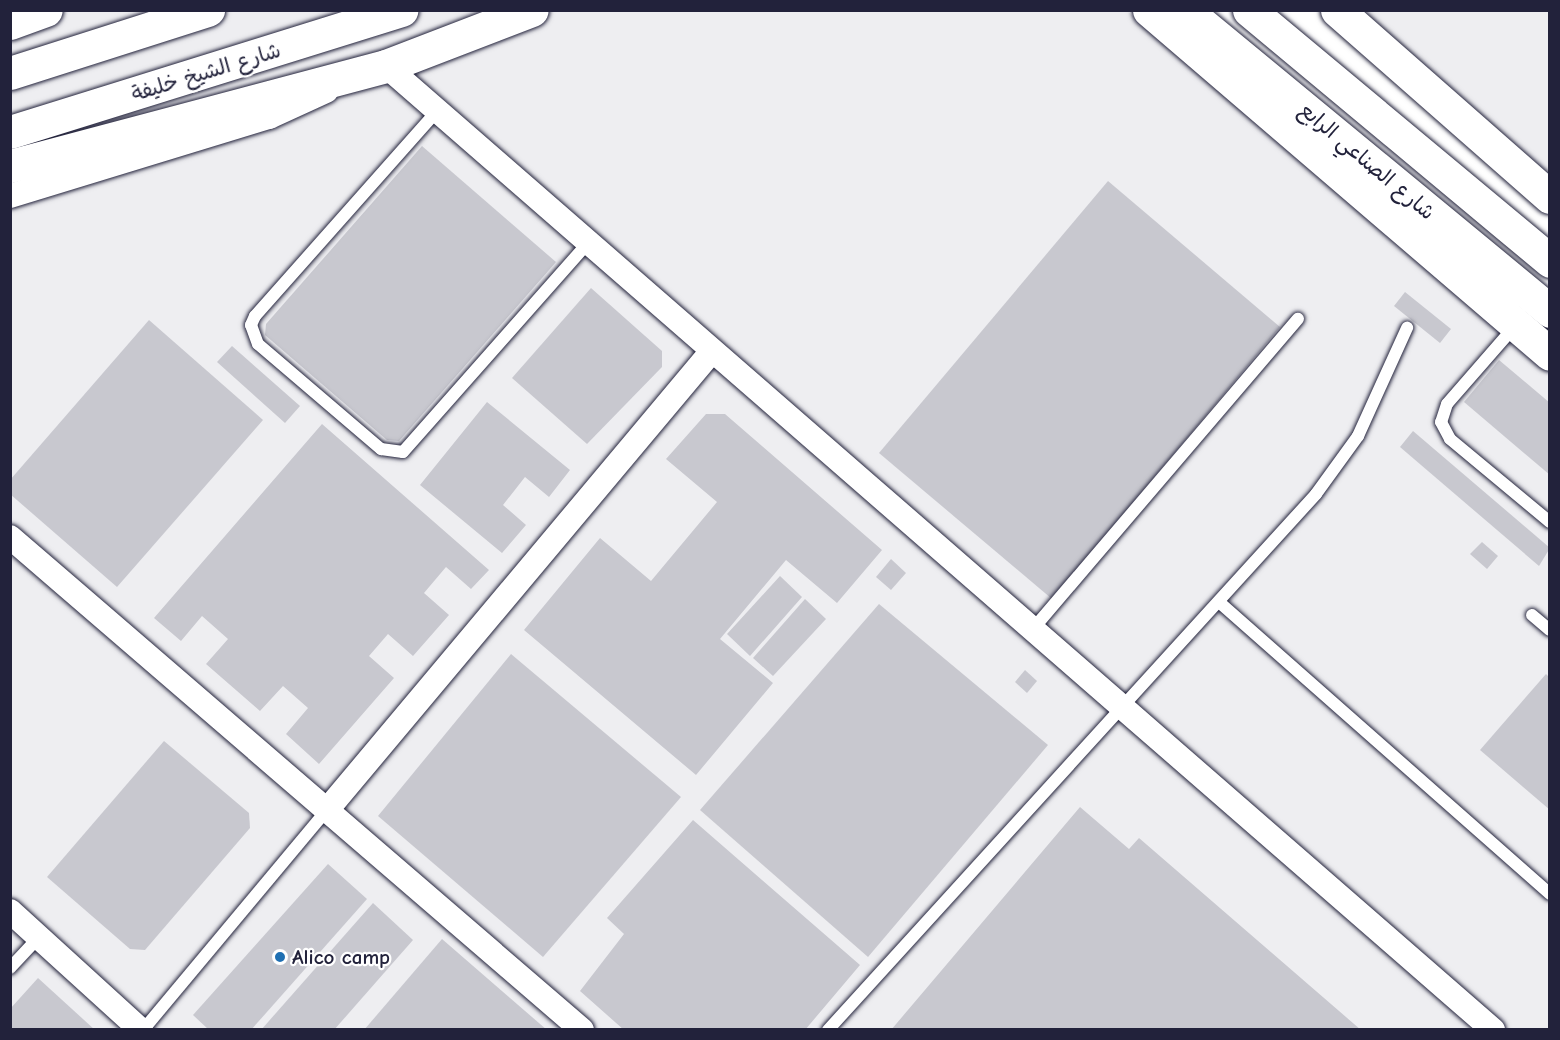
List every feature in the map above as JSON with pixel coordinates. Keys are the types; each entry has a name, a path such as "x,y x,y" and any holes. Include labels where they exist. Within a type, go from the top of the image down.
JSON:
{"main road":[{"path":"10,73 208,10"},
{"name":"شارع الشيخ خليفة","path":"10,132 401,10"},
{"path":"10,166 386,66 532,10"},
{"path":"1149,10 1550,354"},
{"name":"شارع الصناعي الرابع","path":"1185,10 1550,311"},
{"name":"شارع الصناعي الرابع","path":"1249,10 1550,261"},
{"path":"1337,10 1550,197"}],"street":[{"path":"386,66 1493,1029"},
{"path":"10,196 269,117 347,75"},
{"path":"327,810 712,351"},
{"path":"10,537 582,1029"},
{"path":"10,911 142,1029"}],"lane":[{"path":"436,111 255,316 251,325 258,344 381,448 403,452 588,243"},
{"path":"1033,629 1298,319"},
{"path":"1516,325 1447,404 1441,422 1450,439 1550,522"},
{"path":"828,1029 1289,526 1358,436 1407,328"},
{"path":"1219,602 1550,894"},
{"path":"1532,615 1550,630"},
{"path":"142,1029 327,810"},
{"path":"10,968 39,937"}],"shaded area":[{"path":"10,11 1127,11 1549,369 1549,1029 11,1029"},
{"path":"1360,11 1549,11 1549,185"}],"building":[{"path":"422,146 556,262 399,441 387,440 265,335 266,324"},
{"path":"1108,181 1280,327 1052,599 879,453"},
{"path":"591,288 662,351 662,367 587,444 512,378"},
{"path":"1405,292 1451,329 1440,343 1394,306"},
{"path":"149,320 263,420 117,587 10,494 10,480"},
{"path":"232,346 300,406 285,423 217,362"},
{"path":"1499,360 1550,403 1550,475 1464,402"},
{"path":"487,402 570,470 549,497 525,477 503,505 526,525 502,553 420,485"},
{"path":"706,414 725,414 882,550 837,603 786,560 720,639 773,683 696,775 524,630 600,538 651,581 717,502 666,459"},
{"path":"322,424 489,570 471,589 446,567 424,593 449,615 413,656 388,634 369,656 394,678 319,764 286,734 308,708 283,686 260,711 206,664 228,639 202,616 181,641 154,618"},
{"path":"1413,431 1550,548 1539,566 1400,447"},
{"path":"1482,542 1498,556 1487,569 1470,554"},
{"path":"891,559 906,573 891,590 876,577"},
{"path":"780,576 802,597 750,656 727,634"},
{"path":"805,599 826,619 773,676 753,658"},
{"path":"879,604 1048,745 868,957 700,810"},
{"path":"511,654 681,797 543,957 378,816"},
{"path":"1025,670 1037,681 1027,693 1015,682"},
{"path":"1546,674 1550,678 1550,810 1480,750"},
{"path":"164,741 249,813 250,828 145,950 130,949 47,877"},
{"path":"1080,807 1129,849 1139,838 1361,1030 891,1030"},
{"path":"693,820 860,965 805,1030 624,1030 580,991 624,934 607,918"},
{"name":"Alico camp","path":"328,864 367,899 251,1030 209,1030 193,1015"},
{"name":"Alico camp","path":"373,903 413,940 334,1030 261,1030"},
{"path":"442,939 547,1030 364,1030"},
{"path":"38,978 95,1030 10,1030 10,1009"}],"place":[{"name":"Alico camp","path":"280,957"}]}
